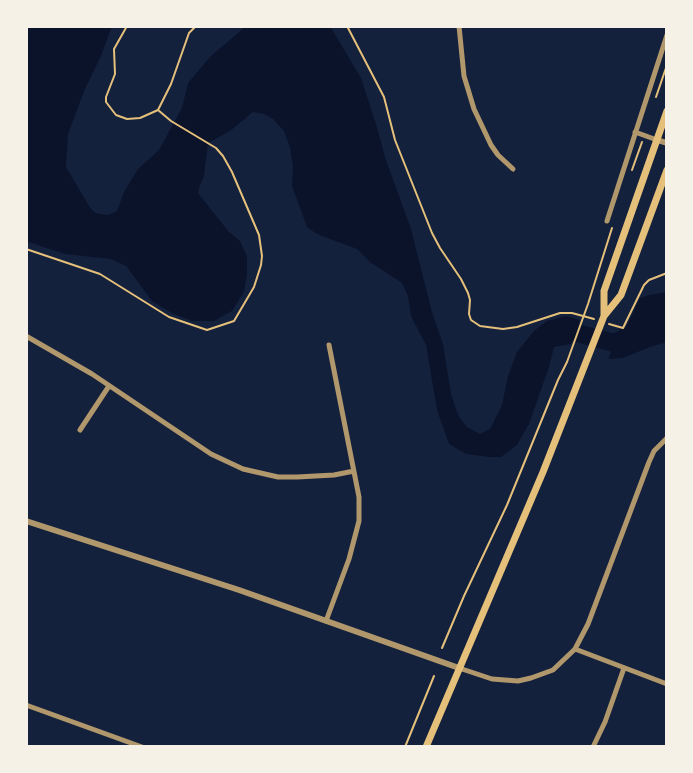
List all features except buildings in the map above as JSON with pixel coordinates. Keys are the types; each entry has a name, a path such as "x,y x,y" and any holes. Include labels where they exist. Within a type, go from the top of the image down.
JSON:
{"main road":[{"path":"604,316 604,291 667,111"},
{"path":"426,747 543,472 604,316 621,295 667,170"}],"street":[{"path":"459,26 464,76 474,109 491,145 513,169"},
{"path":"607,221 667,35"},
{"path":"635,132 667,143"},
{"path":"26,336 66,358 211,454 243,468 269,475 297,477 354,471"},
{"path":"326,621 349,559 359,521 359,497 329,345"},
{"path":"80,430 109,386"},
{"path":"26,521 226,586 492,679 518,681 553,670 575,649 588,624 654,451 667,438"},
{"path":"575,649 667,684"},
{"path":"593,747 605,722 624,667"},
{"path":"26,705 142,747"}],"path":[{"path":"127,26 114,49 115,74 106,102 116,115 127,119 140,118 158,110 171,84 189,33 196,26"},
{"path":"347,26 384,97 395,140 432,233 461,279 470,300 469,314 475,324 511,328 566,313 623,328 646,282 667,273"},
{"path":"26,249 100,274 169,317 186,324 206,330 234,321 258,277 261,265 261,245 256,228 223,156 158,110"},
{"path":"442,648 510,497 567,362 588,304"},
{"path":"405,747 433,676"}],"water":[{"path":"26,26 112,26 68,134 66,167 95,213 108,215 117,211 124,192 138,169 159,150 182,108 188,83 210,57 246,26 330,26 361,78 411,229 443,344 451,394 458,415 467,427 480,434 490,429 502,405 508,376 517,352 534,331 547,321 566,316 580,320 571,344 554,347 529,424 517,445 501,457 489,457 466,454 449,444 437,410 426,345 411,316 408,296 402,283 370,262 357,249 317,234 307,227 292,186 293,167 284,131 264,114 253,112 230,131 208,143 204,176 198,193 229,232 240,241 247,256 244,292 232,311 214,321 192,321 152,301 126,266 111,259 65,254 26,241"},
{"path":"667,292 667,342 623,358 608,359 620,329 625,329 640,298"}],"waterway":[{"path":"557,337 573,332 614,343 667,315"}]}
